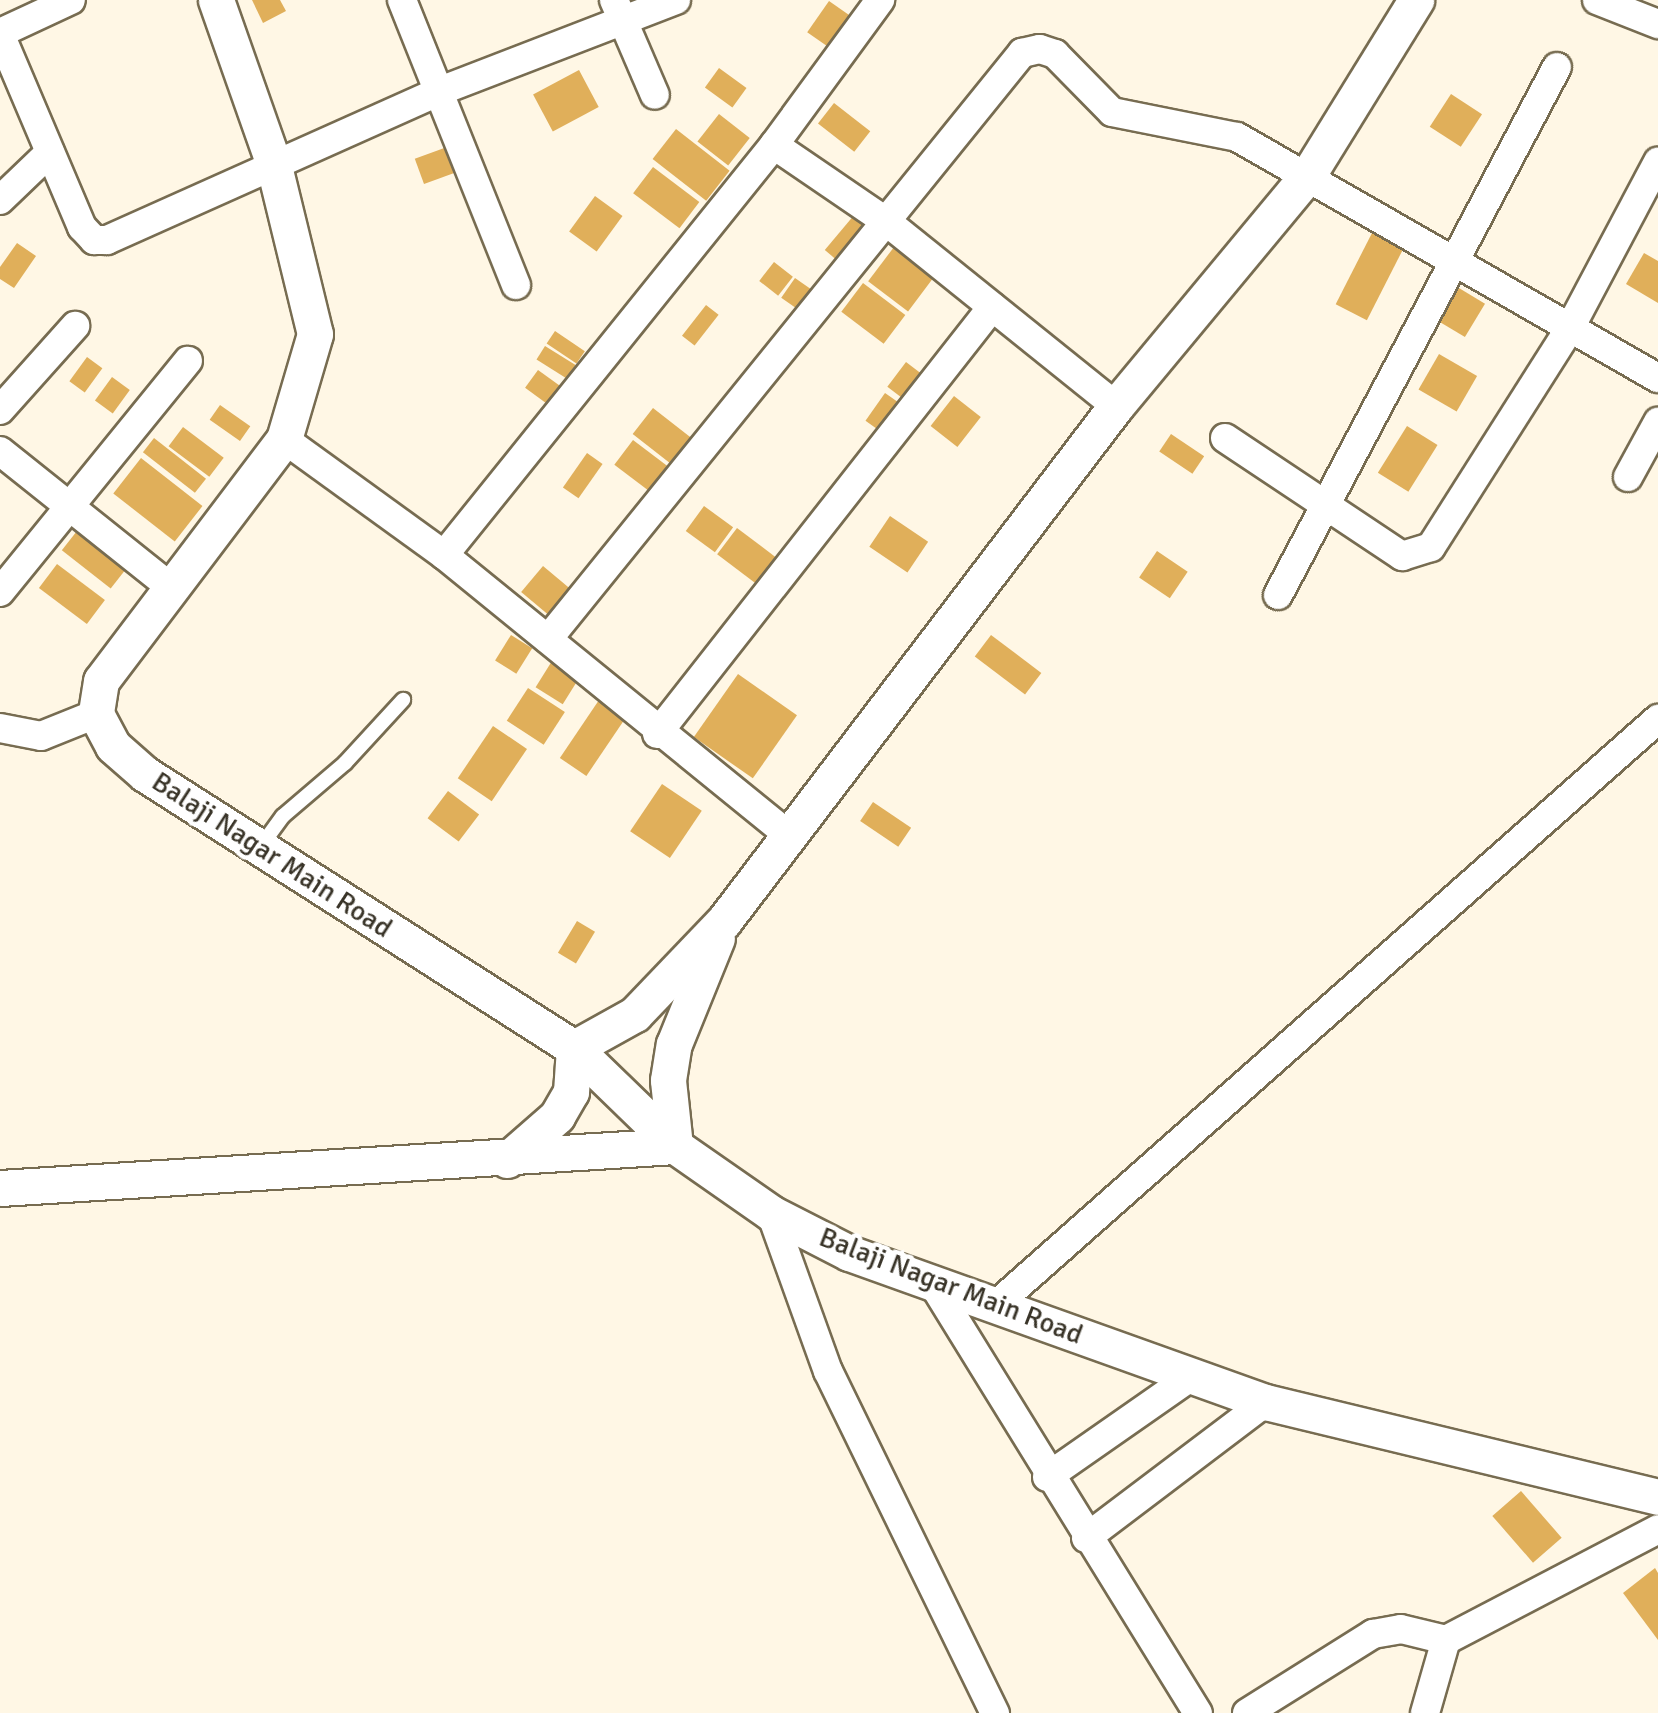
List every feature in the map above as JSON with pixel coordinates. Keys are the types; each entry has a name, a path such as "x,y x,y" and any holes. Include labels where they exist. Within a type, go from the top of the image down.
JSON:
{"street":[{"path":"71,0 0,34 82,227 94,240 618,11 676,0"},
{"path":"0,728 41,736 96,714 102,682 168,585 284,439 315,334 274,162 216,0"},
{"path":"402,0 516,285"},
{"path":"444,555 774,145 880,0"},
{"path":"507,1160 557,1116 570,1092 574,1048 635,1014 724,921 786,833 1116,406 1308,174 1416,0"},
{"path":"1598,0 1658,24"},
{"path":"618,11 655,95"},
{"path":"548,639 1022,53 1040,49 1055,54 1112,112 1237,138 1308,174 1452,264 1571,326 1658,378"},
{"path":"1278,595 1557,67"},
{"path":"774,145 887,222 1116,406"},
{"path":"0,200 50,152"},
{"path":"1224,438 1402,556 1432,548 1571,326 1658,162"},
{"path":"657,734 992,307"},
{"path":"0,410 75,326"},
{"path":"0,592 188,361"},
{"path":"1628,477 1658,422"},
{"path":"284,439 444,555 657,734 786,833"},
{"path":"0,451 168,585"},
{"name":"Balaji Nagar Main Road","path":"96,714 113,746 145,774 574,1048 676,1146 771,1212 848,1253 1266,1402 1658,1497"},
{"path":"997,1304 1658,719"},
{"path":"0,1188 507,1160 676,1146 668,1080 674,1044 724,921"},
{"path":"771,1212 828,1371 995,1713"},
{"path":"934,1284 1047,1478 1198,1713"},
{"path":"1047,1478 1190,1378"},
{"path":"1086,1538 1266,1402"},
{"path":"1247,1713 1373,1634 1401,1629 1446,1640 1658,1529"},
{"path":"1424,1713 1446,1640"}],"lane":[{"path":"261,847 282,816 346,763 403,700"}],"building":[{"path":"252,0 280,0 286,11 263,23"},
{"path":"829,1 852,17 830,48 807,32"},
{"path":"719,68 747,88 732,107 705,87"},
{"path":"579,70 599,107 553,131 533,94"},
{"path":"1451,94 1482,114 1461,147 1430,127"},
{"path":"834,103 870,131 854,152 818,123"},
{"path":"719,114 750,138 728,166 697,142"},
{"path":"676,129 730,171 706,201 653,159"},
{"path":"458,143 467,168 424,184 415,159"},
{"path":"653,167 699,202 679,228 633,193"},
{"path":"595,196 623,216 597,252 569,232"},
{"path":"855,214 868,225 838,261 825,250"},
{"path":"1372,233 1403,249 1367,320 1336,304"},
{"path":"17,243 36,256 14,288 0,279 0,267"},
{"path":"894,247 934,277 908,311 868,281"},
{"path":"1644,253 1658,261 1658,303 1626,284"},
{"path":"774,262 793,277 778,296 759,281"},
{"path":"795,278 815,292 801,311 781,298"},
{"path":"1449,282 1485,304 1465,337 1429,315"},
{"path":"863,283 905,315 884,344 841,312"},
{"path":"706,305 719,315 695,346 682,336"},
{"path":"555,331 585,351 576,364 547,343"},
{"path":"545,346 576,365 567,379 537,360"},
{"path":"1439,354 1477,376 1457,412 1418,390"},
{"path":"87,357 102,368 85,392 69,381"},
{"path":"906,362 923,375 904,399 887,387"},
{"path":"538,370 560,386 547,404 525,388"},
{"path":"112,377 130,390 113,413 95,400"},
{"path":"885,393 902,405 883,433 865,421"},
{"path":"954,396 981,417 957,447 931,426"},
{"path":"220,405 250,426 240,441 210,420"},
{"path":"653,408 694,440 674,466 633,434"},
{"path":"1407,426 1438,445 1408,492 1378,473"},
{"path":"183,427 224,458 209,477 169,446"},
{"path":"1171,434 1204,456 1192,474 1159,451"},
{"path":"154,438 206,479 195,493 143,452"},
{"path":"633,440 671,469 653,494 614,465"},
{"path":"587,453 603,464 578,498 563,487"},
{"path":"141,458 202,506 175,541 113,493"},
{"path":"704,506 733,527 715,552 686,531"},
{"path":"890,516 928,542 907,572 869,547"},
{"path":"84,522 133,560 111,589 62,550"},
{"path":"737,528 779,560 759,586 717,554"},
{"path":"1157,551 1188,572 1170,598 1139,578"},
{"path":"57,564 105,600 87,624 39,588"},
{"path":"543,566 573,591 551,617 521,592"},
{"path":"511,635 532,648 516,674 495,660"},
{"path":"991,635 1041,673 1025,694 975,657"},
{"path":"552,661 579,678 563,704 536,687"},
{"path":"738,674 797,715 753,778 694,737"},
{"path":"528,688 565,712 544,745 507,721"},
{"path":"599,700 626,718 586,776 560,758"},
{"path":"493,726 527,749 492,801 458,778"},
{"path":"662,784 702,811 670,858 630,831"},
{"path":"448,791 479,814 459,842 428,818"},
{"path":"873,802 911,828 898,847 860,821"},
{"path":"577,921 595,932 576,964 558,953"},
{"path":"1521,1491 1562,1538 1533,1563 1492,1516"},
{"path":"1655,1568 1658,1573 1658,1640 1623,1593"}]}
